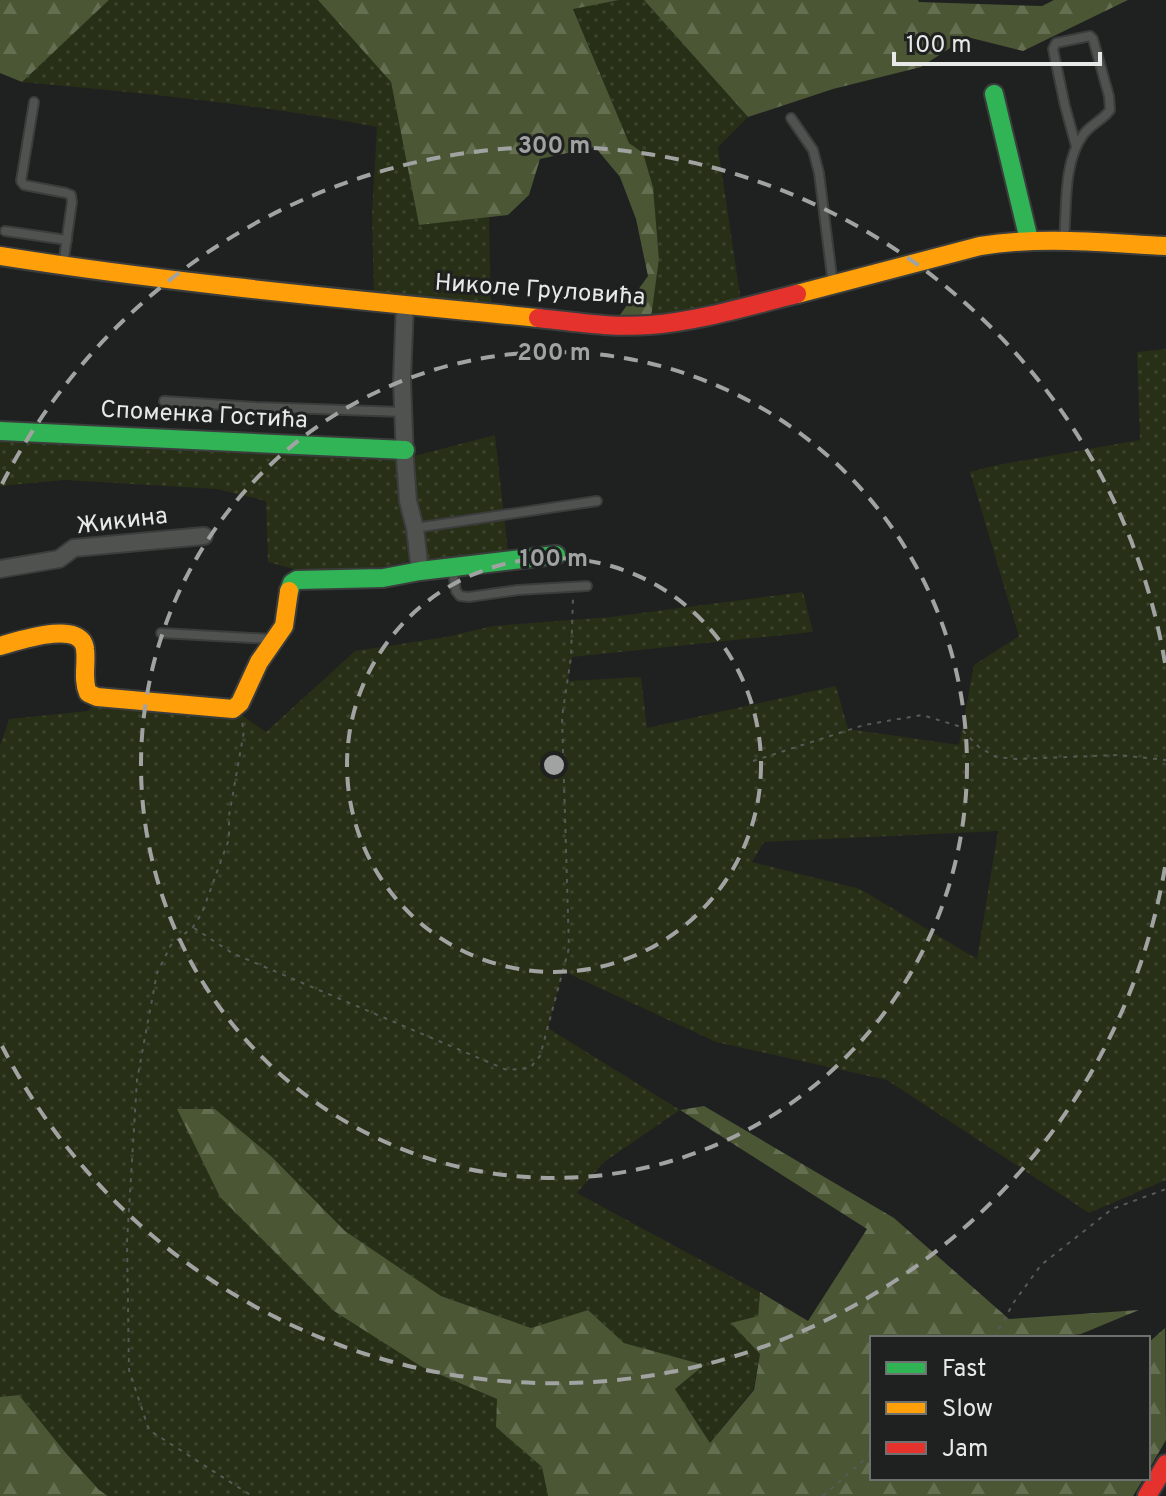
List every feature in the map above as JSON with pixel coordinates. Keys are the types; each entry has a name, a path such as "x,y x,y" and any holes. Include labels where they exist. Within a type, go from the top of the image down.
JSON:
{"main road":[{"path":"994,94 1029,240"},
{"name":"Николе Груловића","path":"0,256 63,266 405,304 633,326 690,320 980,246 1029,240 1166,246"},
{"name":"Споменка Гостића","path":"0,431 405,450"},
{"path":"0,646 60,633 71,634 83,641 85,646 85,686 92,696 233,709 245,695 259,662 285,623 291,585 297,580 383,578 556,555"},
{"path":"1147,1496 1166,1464"}],"street":[{"path":"405,304 405,450 408,501 420,571"},
{"name":"Жикина","path":"0,569 59,559 74,548 204,536"}],"lane":[{"path":"1064,241 1069,175 1076,146 1088,129 1110,110 1105,82 1090,36 1056,43 1053,49 1076,146"},
{"path":"34,102 21,181 24,185 71,195 63,266"},
{"path":"791,118 813,150 819,173 833,285"},
{"path":"5,231 67,240"},
{"name":"Споменка Гостића","path":"164,401 403,412"},
{"path":"415,528 597,501"},
{"path":"452,567 456,591 460,596 587,586"},
{"path":"161,633 277,639"}],"path":[{"path":"193,927 232,953 507,1070 530,1068 540,1056 569,948 562,717 571,657 574,587"},
{"path":"233,709 242,720 244,731 229,816 229,839 202,913 193,927 171,945 157,973 137,1080 127,1242 129,1370 149,1430 252,1496"},
{"path":"753,761 864,725 922,715 958,726 979,747 996,757 1118,755 1166,760"},
{"path":"995,1336 1014,1302 1041,1265 1112,1209 1166,1189"},
{"path":"823,1496 870,1455"}],"green space":[{"path":"0,0 109,0 22,82 0,73"},
{"path":"109,0 318,0 391,82 419,225 489,217 491,313 374,301 372,214 377,127 244,106 22,82"},
{"path":"318,0 619,0 573,9 629,143 643,153 653,187 659,259 650,325 612,326 648,276 636,219 620,177 595,147 540,159 529,195 508,215 419,225 391,82"},
{"path":"619,0 644,0 748,117 718,147 742,308 650,325 659,259 653,187 643,153 629,143 573,8"},
{"path":"644,0 918,0 1042,6 1054,0 1128,0 1023,51 967,37 921,67 833,89 748,117"},
{"path":"1166,349 1166,1180 1089,1213 887,1080 716,1042 563,971 548,1028 680,1110 604,1162 577,1193 760,1292 758,1316 732,1323 760,1354 753,1390 710,1443 675,1389 703,1365 624,1343 588,1310 531,1328 441,1296 345,1231 271,1156 215,1109 177,1110 422,1367 497,1399 496,1427 542,1467 548,1496 108,1496 65,1452 19,1395 0,1397 0,746 9,719 88,711 97,697 233,709 266,732 355,651 446,637 493,626 611,617 803,592 813,632 572,657 568,681 641,677 647,728 836,686 848,729 959,745 974,665 1019,636 970,472 1140,440 1137,352","holes":["998,831 977,959 860,889 752,862 764,842"]},
{"path":"495,435 508,552 417,560 412,551 407,562 380,567 297,570 268,562 266,501 217,489 65,480 0,486 0,439 414,456"},
{"path":"704,1106 894,1218 1009,1319 1139,1310 1081,1334 1066,1336 870,1336 870,1480 1143,1480 1133,1496 548,1496 542,1467 496,1427 497,1399 422,1367 334,1311 220,1197 177,1109 215,1109 271,1156 345,1231 441,1296 531,1328 588,1310 624,1343 704,1365 675,1389 710,1443 754,1390 760,1354 731,1323 758,1316 760,1292 808,1321 867,1229 680,1110"},
{"path":"1165,1328 1166,1440 1150,1468 1150,1341"},
{"path":"19,1395 65,1452 108,1496 0,1496 0,1397"}],"traffic: fast":[{"path":"994,94 1029,240"},
{"path":"0,431 405,450"},
{"path":"289,591 297,580 383,578 556,555"}],"traffic: slow":[{"path":"797,294 980,246 1003,243 1050,241 1166,246"},
{"path":"0,256 201,283 538,318"},
{"path":"0,646 48,634 73,635 81,640 85,649 88,693 97,697 233,709 240,703 259,662 284,626 289,591"}],"traffic: jam":[{"path":"538,318 608,325 650,325 706,317 797,294"},
{"path":"1147,1496 1166,1464"}]}
